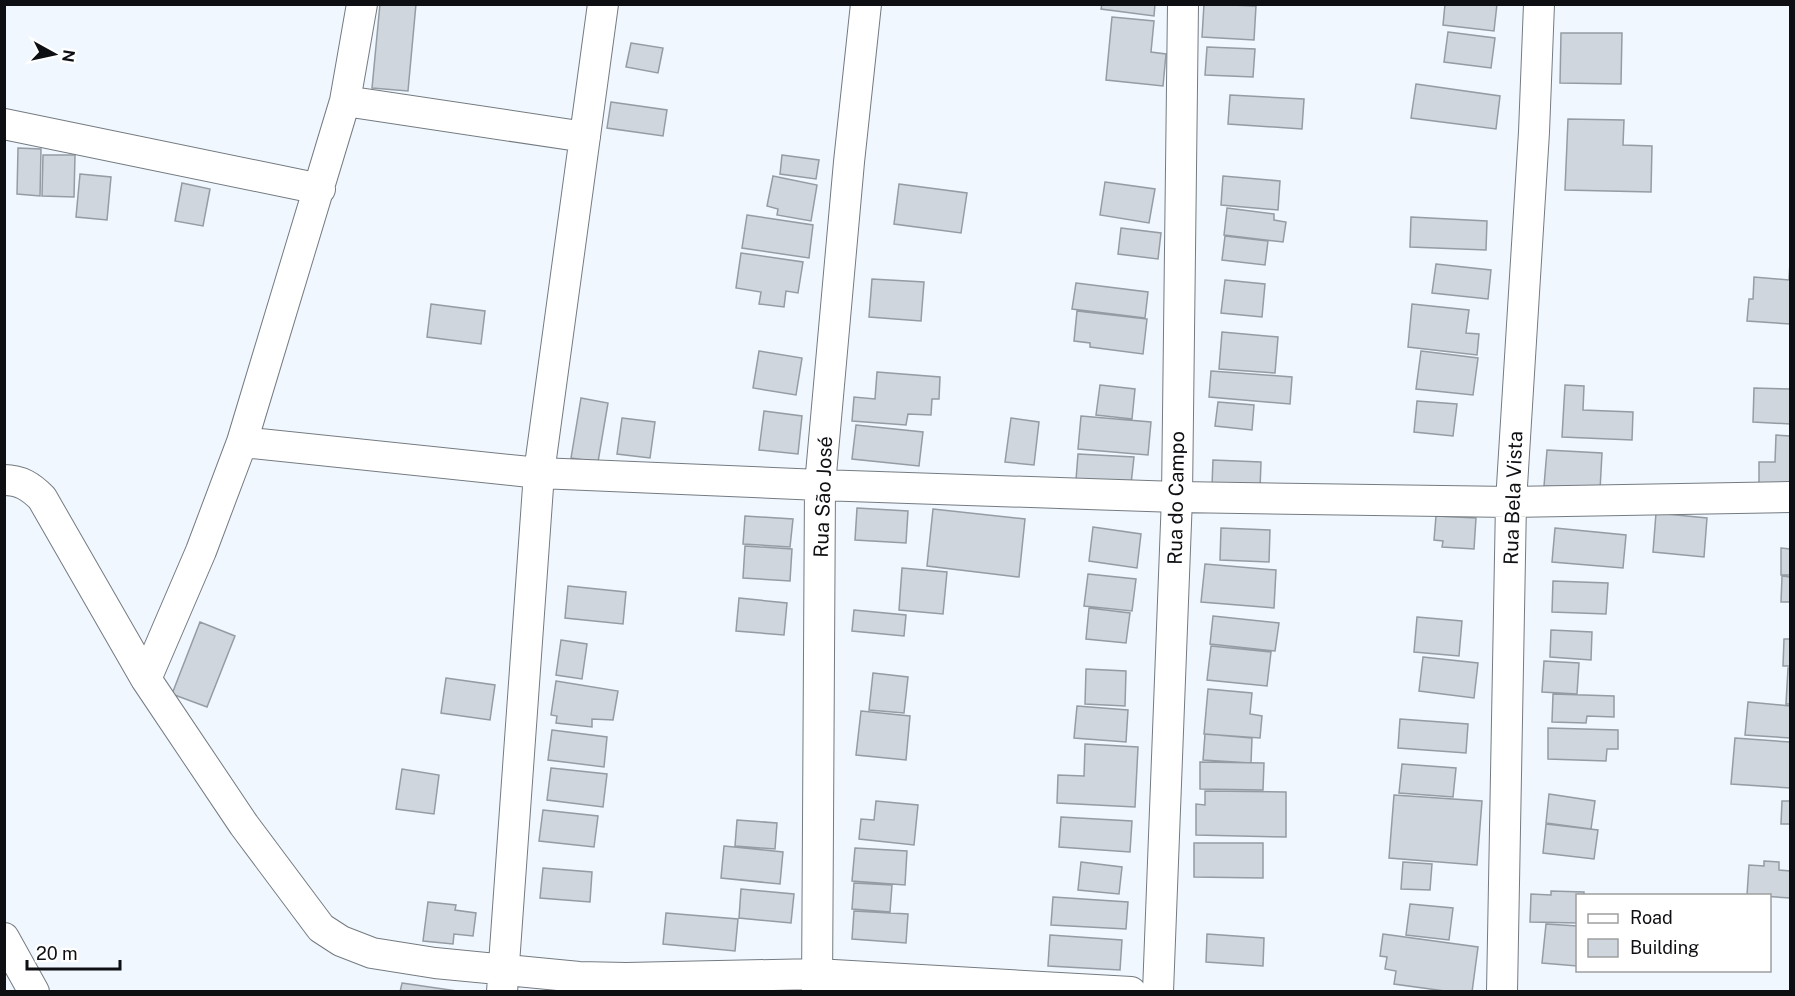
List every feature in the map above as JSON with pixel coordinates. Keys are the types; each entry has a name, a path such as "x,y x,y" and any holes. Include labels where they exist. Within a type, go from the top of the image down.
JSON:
{"street":[{"path":"147,679 201,551 242,442 345,100 362,4"},
{"path":"504,980 539,473 603,4"},
{"name":"Rua São José","path":"816,983 820,485 849,162 866,4"},
{"name":"Rua do Campo","path":"1158,992 1177,497 1184,4"},
{"name":"Rua Bela Vista","path":"1502,992 1511,502 1534,132 1539,4"},
{"path":"345,100 585,137"},
{"path":"4,124 320,189"},
{"path":"242,442 539,473 820,485 1177,497 1511,502 1791,497"},
{"path":"4,480 31,487 42,498 147,679 244,825 321,928 341,941 372,953 435,963 504,980 579,977 1131,992"},
{"path":"4,938 34,992"}],"building":[{"path":"380,4 416,4 408,91 372,88"},
{"path":"1102,4 1155,4 1154,16 1101,9"},
{"path":"1204,4 1256,6 1254,40 1202,37"},
{"path":"1445,4 1497,4 1494,31 1443,25"},
{"path":"1112,17 1154,21 1151,52 1166,54 1163,86 1106,80"},
{"path":"1448,32 1495,38 1491,68 1444,62"},
{"path":"1561,33 1622,33 1621,84 1560,83"},
{"path":"631,43 663,48 658,73 626,67"},
{"path":"1207,47 1255,49 1253,77 1205,75"},
{"path":"1416,84 1500,96 1496,129 1411,118"},
{"path":"1230,95 1304,99 1302,129 1228,124"},
{"path":"611,102 667,110 663,136 607,128"},
{"path":"1568,119 1624,120 1623,145 1652,146 1651,192 1565,190"},
{"path":"18,148 41,149 40,196 17,194"},
{"path":"43,155 75,155 74,197 42,196"},
{"path":"782,155 819,160 816,179 780,174"},
{"path":"80,174 111,177 107,220 76,217"},
{"path":"773,176 817,185 811,221 777,215 778,209 767,206"},
{"path":"1223,176 1280,181 1278,210 1221,205"},
{"path":"1105,182 1155,189 1149,223 1100,215"},
{"path":"182,183 210,189 203,226 175,221"},
{"path":"899,184 967,193 961,233 894,224"},
{"path":"1227,208 1274,214 1274,220 1286,222 1283,242 1224,235"},
{"path":"747,215 813,225 809,258 742,248"},
{"path":"1411,217 1487,221 1486,250 1410,247"},
{"path":"1121,228 1161,233 1158,259 1118,254"},
{"path":"1225,236 1268,241 1265,265 1222,260"},
{"path":"741,253 803,262 798,293 786,291 784,307 759,304 761,292 736,288"},
{"path":"1790,262 1790,324 1747,321 1749,299 1753,299 1754,277 1789,280"},
{"path":"1436,264 1491,270 1488,299 1432,293"},
{"path":"872,279 924,282 921,321 869,317"},
{"path":"1225,280 1265,284 1262,317 1221,313"},
{"path":"1076,283 1148,292 1145,318 1072,309"},
{"path":"431,304 485,311 481,344 427,337"},
{"path":"1412,304 1469,310 1466,333 1479,334 1477,355 1408,347"},
{"path":"1077,311 1147,319 1143,354 1090,347 1090,343 1074,341"},
{"path":"1222,332 1278,337 1275,373 1219,369"},
{"path":"759,351 802,358 796,395 753,388"},
{"path":"1421,351 1478,358 1473,395 1416,389"},
{"path":"1211,371 1292,377 1290,404 1209,397"},
{"path":"877,372 940,377 939,399 932,399 931,415 908,414 906,425 852,421 854,397 875,399"},
{"path":"1100,385 1135,389 1132,419 1096,415"},
{"path":"1565,385 1584,386 1583,410 1633,412 1632,440 1562,437"},
{"path":"1754,388 1790,389 1790,424 1753,422"},
{"path":"581,398 608,403 598,462 571,458"},
{"path":"1417,401 1457,404 1453,436 1414,432"},
{"path":"1218,402 1254,405 1252,430 1215,426"},
{"path":"764,411 802,416 798,454 759,450"},
{"path":"1081,416 1151,422 1148,455 1078,449"},
{"path":"622,418 655,422 650,458 617,454"},
{"path":"1011,418 1039,422 1034,465 1005,462"},
{"path":"856,425 923,432 919,466 852,459"},
{"path":"1776,435 1790,436 1790,489 1759,489 1759,462 1775,462"},
{"path":"1547,450 1602,453 1600,490 1544,486"},
{"path":"1078,454 1134,457 1131,484 1076,480"},
{"path":"1213,460 1261,462 1260,489 1212,486"},
{"path":"857,508 908,511 906,543 855,540"},
{"path":"933,509 1025,519 1019,577 927,566"},
{"path":"1656,513 1707,518 1704,557 1653,552"},
{"path":"745,516 793,519 790,547 743,544"},
{"path":"1436,516 1476,518 1474,549 1442,547 1443,541 1434,540"},
{"path":"1093,527 1141,534 1137,568 1089,561"},
{"path":"1221,528 1270,530 1269,562 1220,560"},
{"path":"1555,528 1626,535 1623,568 1552,562"},
{"path":"745,546 792,549 790,581 743,578"},
{"path":"1781,548 1790,549 1790,575 1781,575"},
{"path":"1205,564 1276,570 1274,608 1201,602"},
{"path":"902,568 947,572 943,614 899,610"},
{"path":"1088,574 1136,579 1132,611 1084,606"},
{"path":"1782,576 1790,577 1790,602 1781,602"},
{"path":"1553,581 1608,583 1606,614 1552,612"},
{"path":"568,586 626,592 623,624 565,618"},
{"path":"739,598 787,603 784,635 736,631"},
{"path":"1089,608 1130,613 1126,643 1086,639"},
{"path":"854,610 906,615 904,636 852,631"},
{"path":"1213,616 1279,623 1275,651 1210,644"},
{"path":"1417,617 1462,621 1459,656 1414,652"},
{"path":"200,622 235,636 207,707 172,694"},
{"path":"1551,630 1592,632 1591,660 1550,657"},
{"path":"1784,639 1790,639 1790,666 1783,666"},
{"path":"561,640 587,644 582,679 556,675"},
{"path":"1211,646 1271,652 1267,686 1207,680"},
{"path":"1423,657 1478,663 1474,698 1419,691"},
{"path":"1544,661 1579,663 1577,694 1542,692"},
{"path":"1788,668 1790,668 1790,704 1786,704"},
{"path":"1086,669 1126,671 1125,706 1085,704"},
{"path":"873,673 908,677 904,713 869,710"},
{"path":"446,678 495,685 490,720 441,713"},
{"path":"556,681 618,691 613,720 592,719 592,727 556,723 557,716 551,715"},
{"path":"1208,689 1252,693 1250,714 1262,716 1260,738 1204,734"},
{"path":"1553,694 1614,696 1614,717 1587,716 1586,723 1552,722"},
{"path":"1748,702 1790,706 1790,738 1745,735"},
{"path":"1077,706 1128,710 1126,742 1074,738"},
{"path":"861,711 910,716 906,760 856,755"},
{"path":"1400,719 1468,724 1466,753 1398,748"},
{"path":"1548,728 1618,730 1618,749 1607,749 1606,761 1548,759"},
{"path":"552,730 607,737 604,767 548,760"},
{"path":"1205,734 1252,738 1251,763 1203,760"},
{"path":"1735,738 1790,742 1790,788 1731,784"},
{"path":"1085,744 1138,747 1135,807 1057,803 1058,775 1084,776"},
{"path":"1200,762 1264,763 1263,790 1200,789"},
{"path":"1402,764 1456,768 1453,797 1399,793"},
{"path":"551,768 607,774 603,807 547,800"},
{"path":"402,769 439,775 434,814 396,809"},
{"path":"1205,791 1286,792 1286,837 1196,835 1196,804 1205,805"},
{"path":"1549,794 1595,801 1591,829 1546,823"},
{"path":"1394,795 1482,801 1477,865 1389,858"},
{"path":"876,801 918,805 914,845 859,839 861,819 874,820"},
{"path":"1782,801 1790,801 1790,824 1781,824"},
{"path":"543,810 598,816 594,847 539,841"},
{"path":"1061,817 1132,821 1130,852 1059,847"},
{"path":"737,820 777,823 775,849 735,846"},
{"path":"1546,824 1598,830 1594,859 1543,853"},
{"path":"1194,843 1263,843 1263,878 1194,877"},
{"path":"724,846 783,852 780,884 721,878"},
{"path":"855,848 907,851 905,885 852,881"},
{"path":"1764,861 1779,862 1779,870 1790,871 1790,898 1771,897 1771,894 1747,894 1749,865 1764,866"},
{"path":"1081,862 1122,867 1119,894 1078,890"},
{"path":"1403,862 1432,864 1430,890 1401,889"},
{"path":"543,868 592,872 590,902 540,898"},
{"path":"854,883 892,885 890,912 852,909"},
{"path":"741,889 794,894 791,923 739,918"},
{"path":"1551,891 1584,892 1584,894 1576,894 1576,923 1530,922 1531,894 1551,895"},
{"path":"1053,897 1128,902 1126,929 1051,925"},
{"path":"428,902 456,905 455,910 476,913 473,936 454,934 453,944 423,941"},
{"path":"1410,904 1453,908 1449,940 1406,935"},
{"path":"854,911 908,914 906,943 852,939"},
{"path":"666,913 738,919 735,951 663,944"},
{"path":"1546,924 1576,926 1576,966 1542,963"},
{"path":"1207,934 1264,938 1263,966 1206,962"},
{"path":"1383,934 1478,947 1472,992 1452,992 1394,984 1396,971 1385,969 1387,957 1380,956"},
{"path":"1050,935 1122,940 1120,970 1048,966"},
{"path":"402,983 464,992 400,992"}]}
